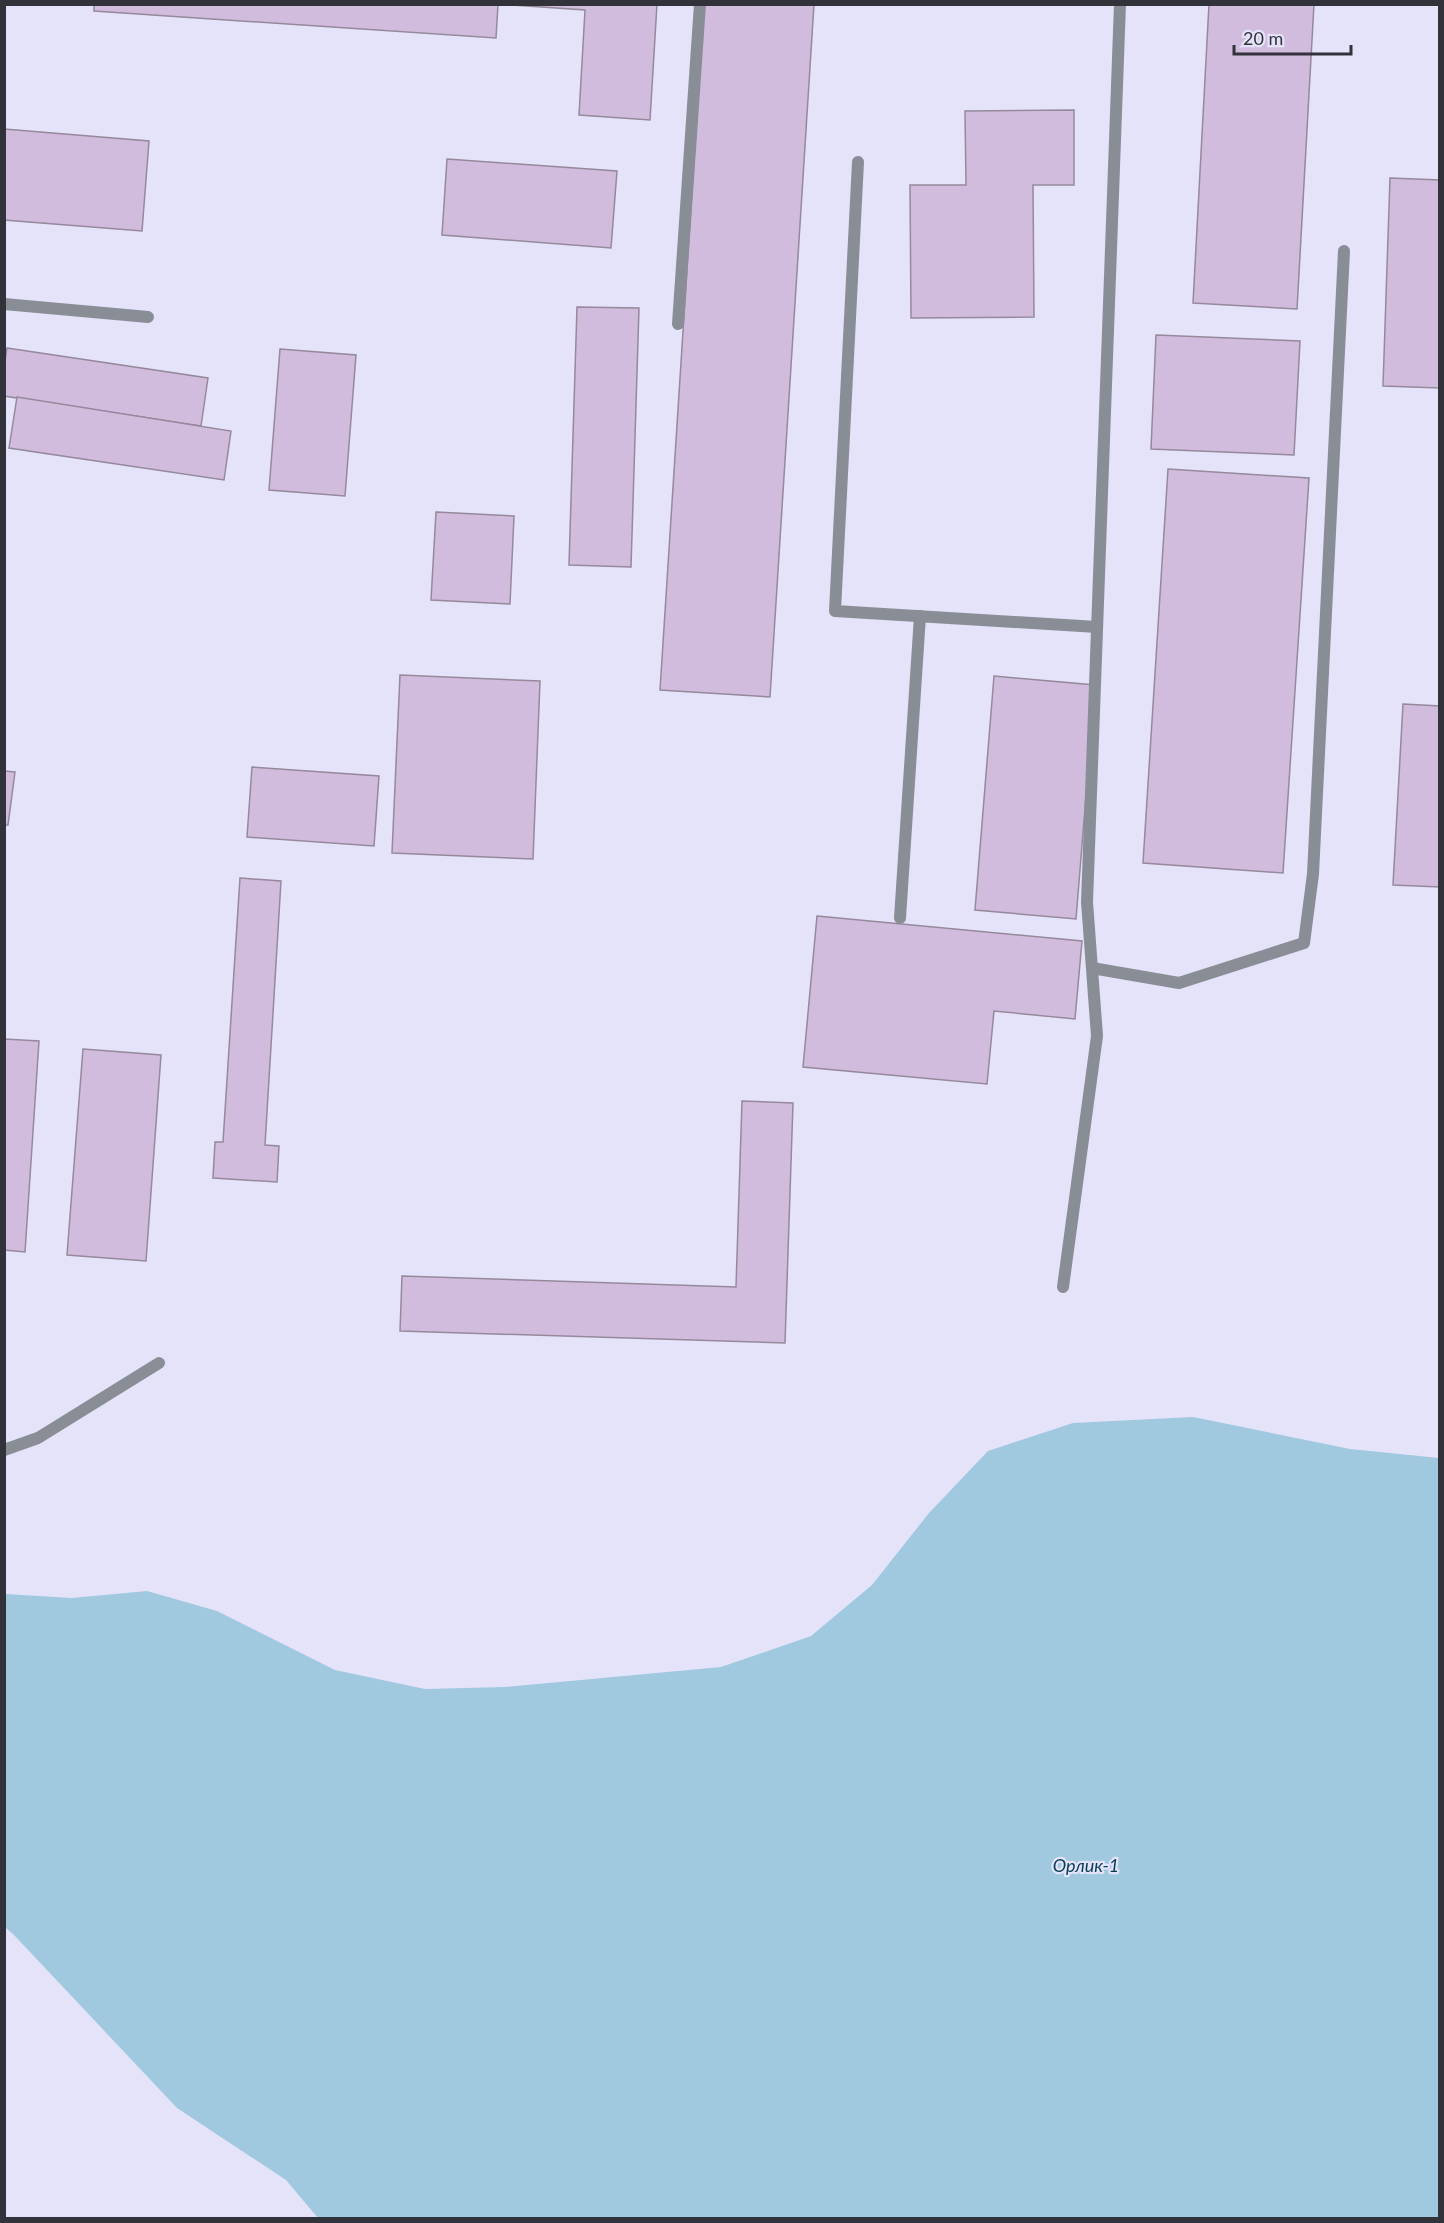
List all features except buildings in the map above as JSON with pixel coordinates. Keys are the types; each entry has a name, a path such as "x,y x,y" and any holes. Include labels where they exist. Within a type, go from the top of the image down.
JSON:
{"street":[{"path":"678,324 700,4"},
{"path":"1063,1287 1097,1036 1087,902 1120,4"},
{"path":"858,162 835,611 1097,627"},
{"path":"1092,968 1179,983 1304,943 1313,874 1344,251"},
{"path":"4,304 148,317"},
{"path":"900,918 920,616"},
{"path":"4,1450 38,1438 159,1363"}],"water":[{"name":"Орлик-1","path":"1193,1417 1350,1449 1439,1458 1439,2218 318,2218 286,2180 177,2108 5,1927 5,1594 72,1598 147,1591 217,1611 335,1670 425,1689 505,1687 721,1667 811,1636 872,1585 929,1513 988,1451 1073,1423"}]}
